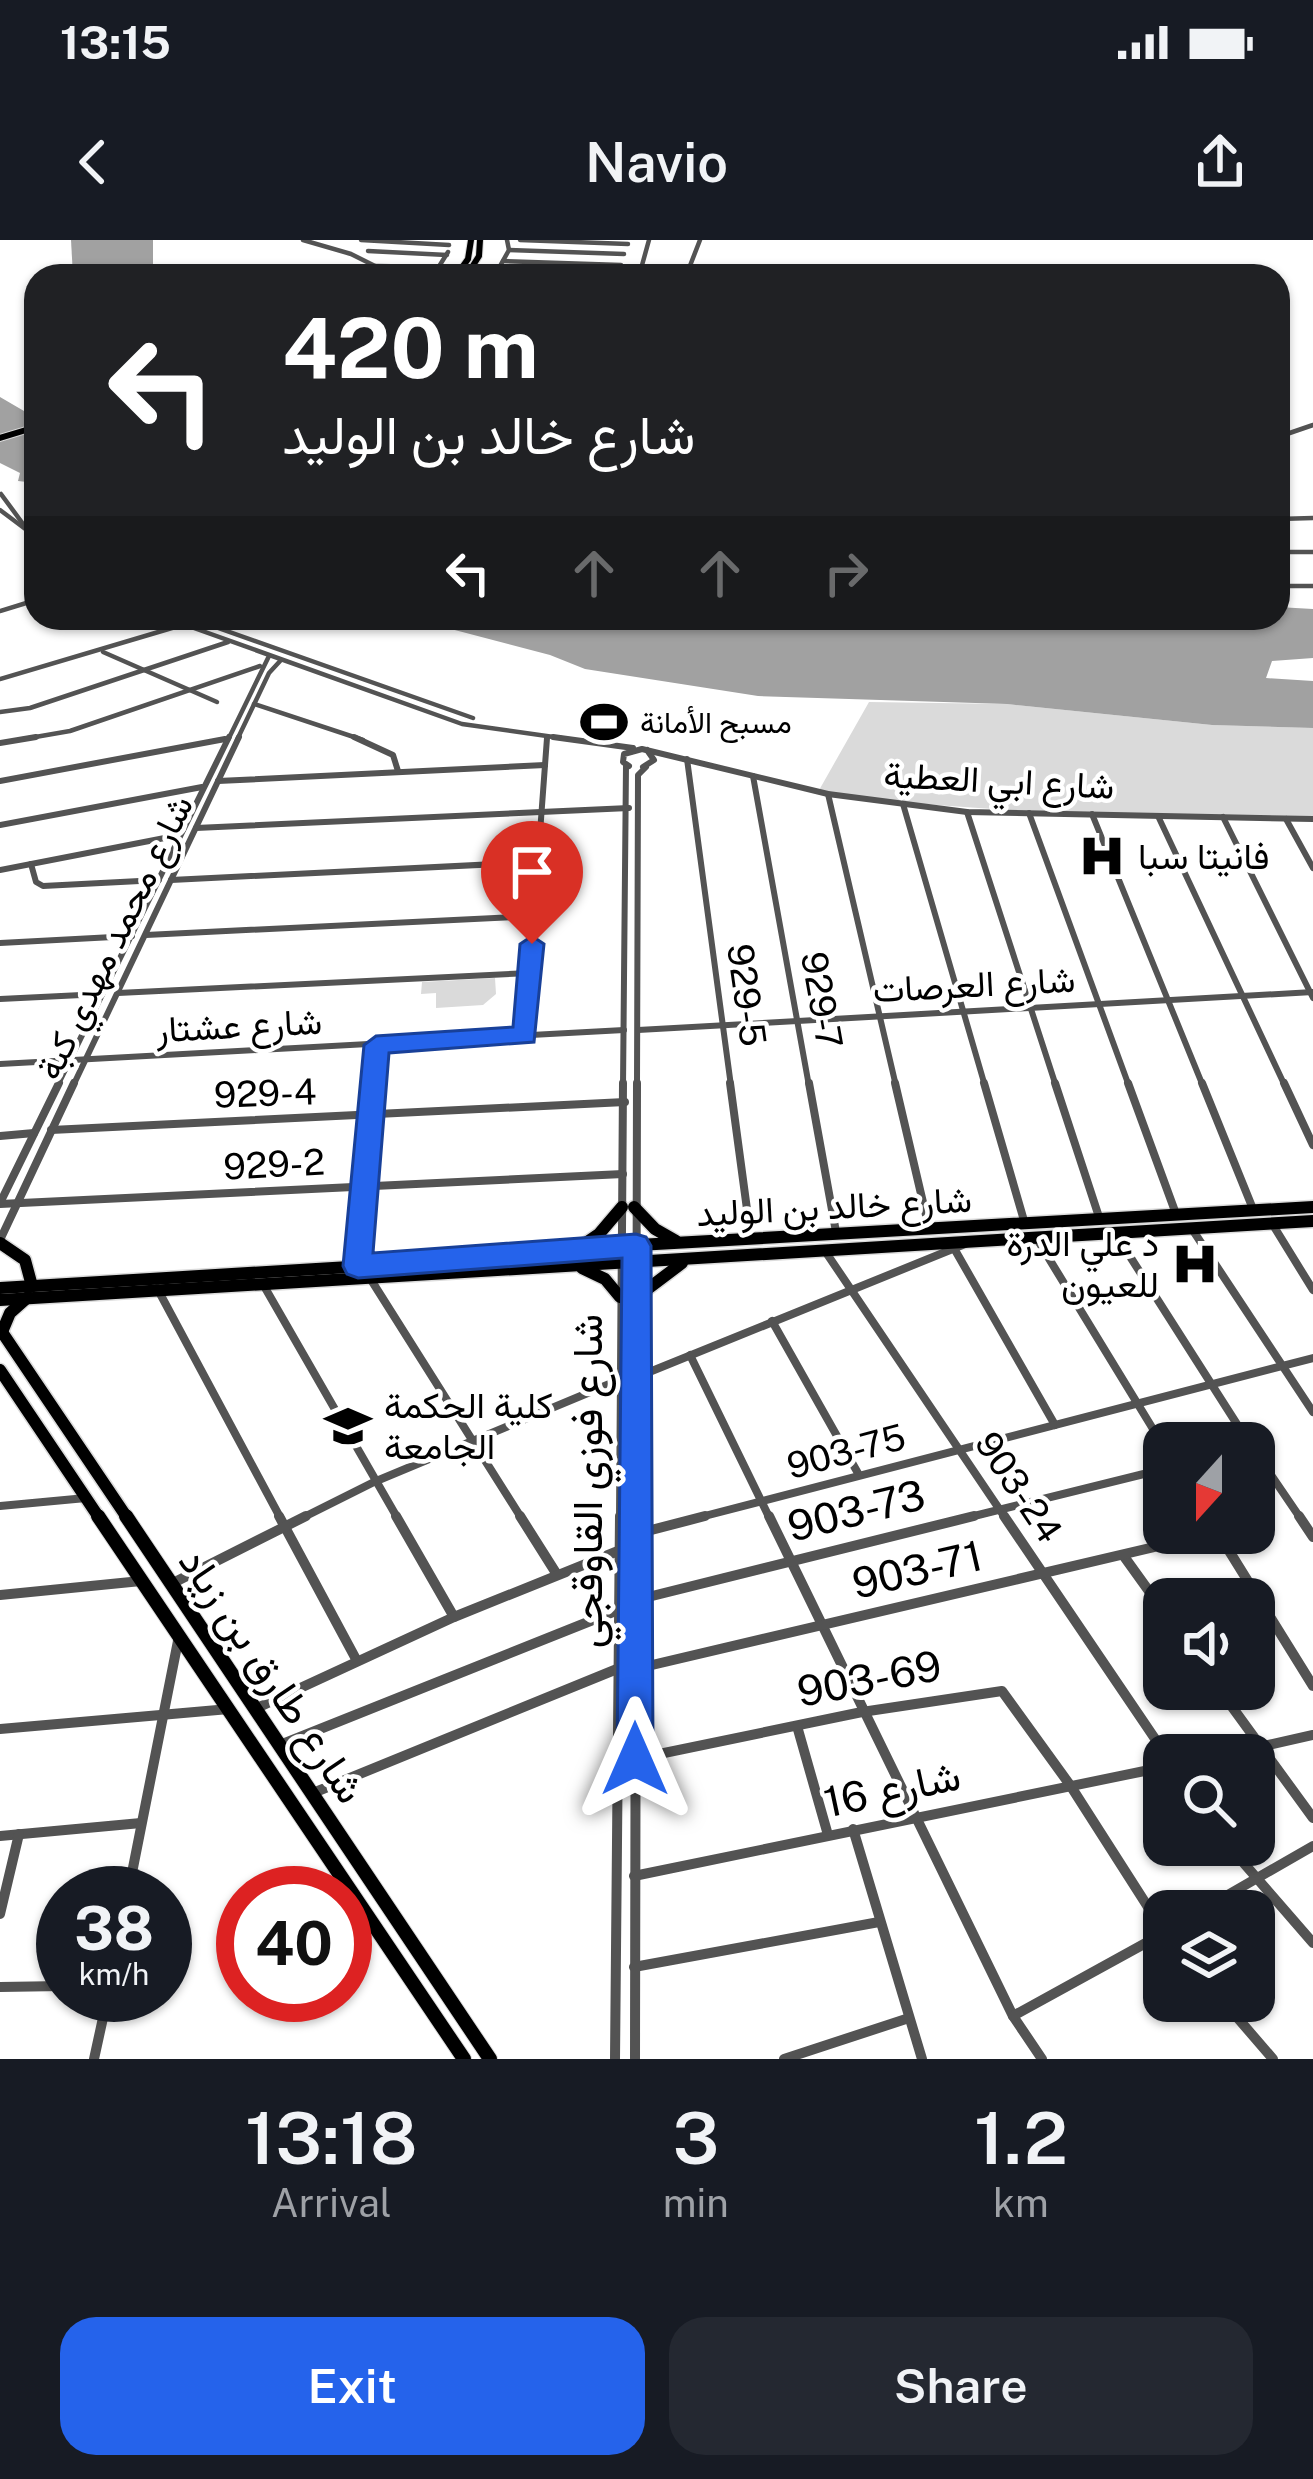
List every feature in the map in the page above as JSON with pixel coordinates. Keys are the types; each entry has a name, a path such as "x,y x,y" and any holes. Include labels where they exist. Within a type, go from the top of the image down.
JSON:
{"main road":[{"path":"620,1297 595,1273 567,1260 628,1207 655,1229 685,1244"},
{"name":"شارع خالد بن الوليد","path":"0,1300 30,1291 567,1260 685,1244 1313,1207"},
{"name":"شارع خالد بن الوليد","path":"637,1254 686,1260 1313,1221"},
{"path":"0,1242 25,1260 30,1291 10,1313 2,1336"},
{"path":"637,1297 654,1279 686,1260"},
{"name":"شارع خالد بن الوليد","path":"0,1288 157,1288 362,1270"},
{"name":"شارع طارق بن زياد","path":"2,1336 490,2059"},
{"name":"شارع طارق بن زياد","path":"0,1370 464,2059"}],"street":[{"path":"302,240 375,264"},
{"path":"341,240 351,254"},
{"path":"362,240 449,242 442,264"},
{"path":"362,240 376,264"},
{"path":"501,264 509,250 507,240"},
{"path":"520,240 628,242 621,264"},
{"path":"426,254 433,244"},
{"path":"509,250 624,254"},
{"path":"368,251 446,255"},
{"path":"503,261 592,264"},
{"path":"0,493 24,527"},
{"path":"0,510 24,528"},
{"path":"0,679 162,630"},
{"name":"شارع ابي العطية","path":"210,630 277,664 462,724 643,750 828,794 968,812 1313,819"},
{"path":"221,630 473,718"},
{"path":"0,712 30,708 229,641"},
{"path":"100,651 217,701"},
{"name":"شارع محمد مهدي كبة","path":"0,1242 196,828 203,787 269,656"},
{"path":"0,743 70,730 277,664"},
{"name":"شارع محمد مهدي كبة","path":"0,1203 181,835 218,781 277,664"},
{"path":"407,705 416,698"},
{"path":"244,704 379,745 393,755 398,772"},
{"path":"525,1036 548,738"},
{"path":"0,782 226,739"},
{"name":"شارع ابي العطية","path":"581,741 624,761 650,764 687,759"},
{"path":"643,750 650,764 638,775 637,1030 628,1207 622,1174 628,808 624,761 643,750"},
{"name":"929-5","path":"687,759 752,1240"},
{"path":"218,781 545,765"},
{"name":"929-7","path":"753,776 836,1234"},
{"path":"0,825 203,787"},
{"path":"828,794 929,1230"},
{"path":"903,804 1025,1226"},
{"path":"196,828 628,808"},
{"path":"968,812 1100,1221"},
{"path":"1029,813 1176,1215"},
{"path":"1092,814 1254,1211"},
{"path":"1158,815 1313,1145"},
{"path":"1223,817 1312,994"},
{"path":"1286,819 1313,868"},
{"path":"0,870 181,835"},
{"path":"171,880 538,862"},
{"path":"31,864 43,886 159,880"},
{"path":"145,934 534,916"},
{"path":"0,943 132,936"},
{"path":"115,971 127,972"},
{"path":"116,994 530,973"},
{"path":"0,999 104,994"},
{"name":"شارع العرصات","path":"637,1030 1312,994"},
{"name":"شارع عشتار","path":"0,1064 624,1030"},
{"path":"376,1045 362,1270 556,1573"},
{"name":"929-4","path":"51,1130 625,1102"},
{"path":"0,1136 45,1143"},
{"name":"929-2","path":"0,1203 622,1174"},
{"name":"شارع فوزي القاوقجي","path":"628,1207 637,1254 635,2059"},
{"name":"شارع فوزي القاوقجي","path":"615,2059 620,1255 628,1207"},
{"path":"1272,1224 1313,1290"},
{"path":"1192,1228 1313,1412"},
{"path":"1115,1233 1235,1422"},
{"path":"1036,1238 1148,1422"},
{"path":"637,1377 971,1240"},
{"path":"955,1250 1055,1425"},
{"name":"903-24","path":"824,1251 1152,1734"},
{"path":"262,1282 454,1617"},
{"path":"157,1288 357,1661"},
{"path":"772,1321 859,1475"},
{"path":"690,1355 1012,2016 1042,2059"},
{"name":"903-75","path":"636,1534 1313,1358"},
{"path":"172,1583 374,1482 619,1380"},
{"name":"903-73","path":"635,1600 1143,1473"},
{"path":"1275,1481 1313,1537"},
{"path":"0,1506 88,1498"},
{"path":"255,1709 454,1617 618,1550"},
{"name":"903-71","path":"635,1669 1143,1550"},
{"path":"1229,1554 1313,1686"},
{"path":"1123,1555 1143,1583"},
{"path":"0,1595 143,1581"},
{"path":"280,1745 618,1610"},
{"path":"133,1866 179,1636"},
{"path":"312,1793 617,1670"},
{"name":"903-69","path":"635,1759 862,1712 1002,1690 1070,1785"},
{"path":"0,1729 231,1709"},
{"path":"796,1726 828,1835"},
{"path":"1275,1745 1313,1736"},
{"path":"1275,1766 1313,1818"},
{"name":"شارع 16","path":"634,1876 1143,1771"},
{"path":"1070,1785 1143,1899"},
{"path":"0,1836 141,1823"},
{"path":"853,1829 922,2059"},
{"path":"0,1914 20,1834"},
{"path":"1234,1890 1313,1846"},
{"path":"1245,1866 1313,1943"},
{"path":"634,1967 879,1922"},
{"path":"1012,2016 1143,1944"},
{"path":"0,1987 36,1986"},
{"path":"784,2059 909,2018"},
{"path":"94,2059 102,2022"},
{"path":"1241,2022 1273,2059"}],"shaded area":[{"path":"71,240 153,240 153,264 72,264"},
{"path":"0,397 24,411 24,482 18,481 20,473 0,463"},
{"path":"1290,608 1313,609 1313,658 1272,661 1266,678 1313,681 1313,728 1212,725 1007,704 758,696 585,669 455,630 1290,630"},
{"path":"869,702 1007,704 1212,725 1313,728 1313,819 1003,810 818,792"},
{"path":"495,978 496,994 483,1005 436,1008 436,993 421,994 422,982"}],"place":[{"name":"مسبح الأمانة","path":"604,722"},
{"name":"فانيتا سبا","path":"1102,856"},
{"name":"د علي الدرة للعيون","path":"1195,1264"},
{"name":"كلية الحكمة الجامعة","path":"348,1426"}],"route":[{"path":"532,944 525,1036 376,1045 358,1266 636,1246 635,1759"}]}
